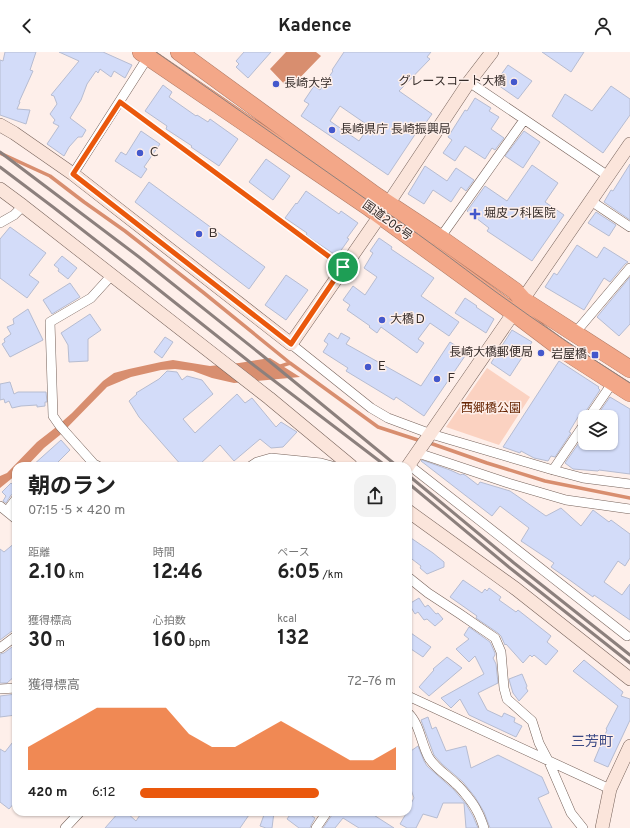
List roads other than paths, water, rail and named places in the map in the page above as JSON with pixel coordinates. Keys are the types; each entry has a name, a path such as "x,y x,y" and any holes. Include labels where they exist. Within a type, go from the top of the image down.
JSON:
{"highway":[{"name":"国道206号","path":"179,52 383,210 440,238 514,291 519,306 562,350 630,393"},
{"name":"国道206号","path":"144,55 383,210 519,306 575,333 630,368"}],"street":[{"path":"291,344 383,210 468,82 492,52"},
{"path":"73,174 120,102 144,55"},
{"path":"468,82 608,176"},
{"path":"440,238 524,120"},
{"path":"0,125 73,174 371,408 388,418 431,434 553,470 583,478 630,484"},
{"path":"411,462 630,144"},
{"path":"0,190 268,398 338,462"},
{"path":"591,201 630,227"},
{"path":"0,223 14,215 22,206"},
{"path":"575,333 630,268"},
{"path":"90,462 53,416 50,322 91,298 112,276"},
{"path":"594,410 613,382"},
{"path":"553,470 578,433"},
{"path":"419,450 508,483 566,500 630,509"},
{"path":"257,462 271,458 311,462"},
{"path":"412,467 629,636"},
{"path":"4,508 12,515"},
{"path":"412,513 516,589 630,679"},
{"path":"412,581 495,638 502,652 504,688 507,699 532,721 539,743 571,813 583,828"},
{"path":"0,648 12,639"},
{"path":"0,689 12,688"},
{"path":"412,698 610,789"},
{"path":"412,717 416,724 424,749 430,759 441,772 458,785 477,811 484,828"},
{"path":"602,828 610,789 630,746"},
{"path":"66,828 76,816"},
{"path":"316,828 324,816"}],"lane":[{"path":"120,102 343,267"}],"waterway":[{"path":"0,153 50,176 125,231 290,363 378,427 421,441"},
{"path":"278,367 290,363"},
{"path":"427,442 545,481 630,498"}],"tram line":[{"path":"156,52 418,234 529,316 630,383"}],"railway":[{"path":"0,152 139,257 392,462"},
{"path":"0,167 134,270 251,363 381,462"},
{"path":"412,478 514,563 630,655"},
{"path":"412,486 510,568 630,663"}],"place":[{"name":"グレースコート大橋","path":"514,82"},
{"name":"長崎大学","path":"276,84"},
{"name":"長崎県庁 長崎振興局","path":"332,130"},
{"name":"Ｃ","path":"140,153"},
{"name":"堀皮フ科医院","path":"475,214"},
{"name":"Ｂ","path":"199,234"},
{"name":"大橋Ｄ","path":"382,320"},
{"name":"長崎大橋郵便局","path":"541,353"},
{"name":"岩屋橋","path":"595,355"},
{"name":"Ｅ","path":"368,367"},
{"name":"Ｆ","path":"437,379"}],"district":[{"name":"三芳町","path":"592,742"}],"park label":[{"name":"西郷橋公園","path":"491,409"}]}
